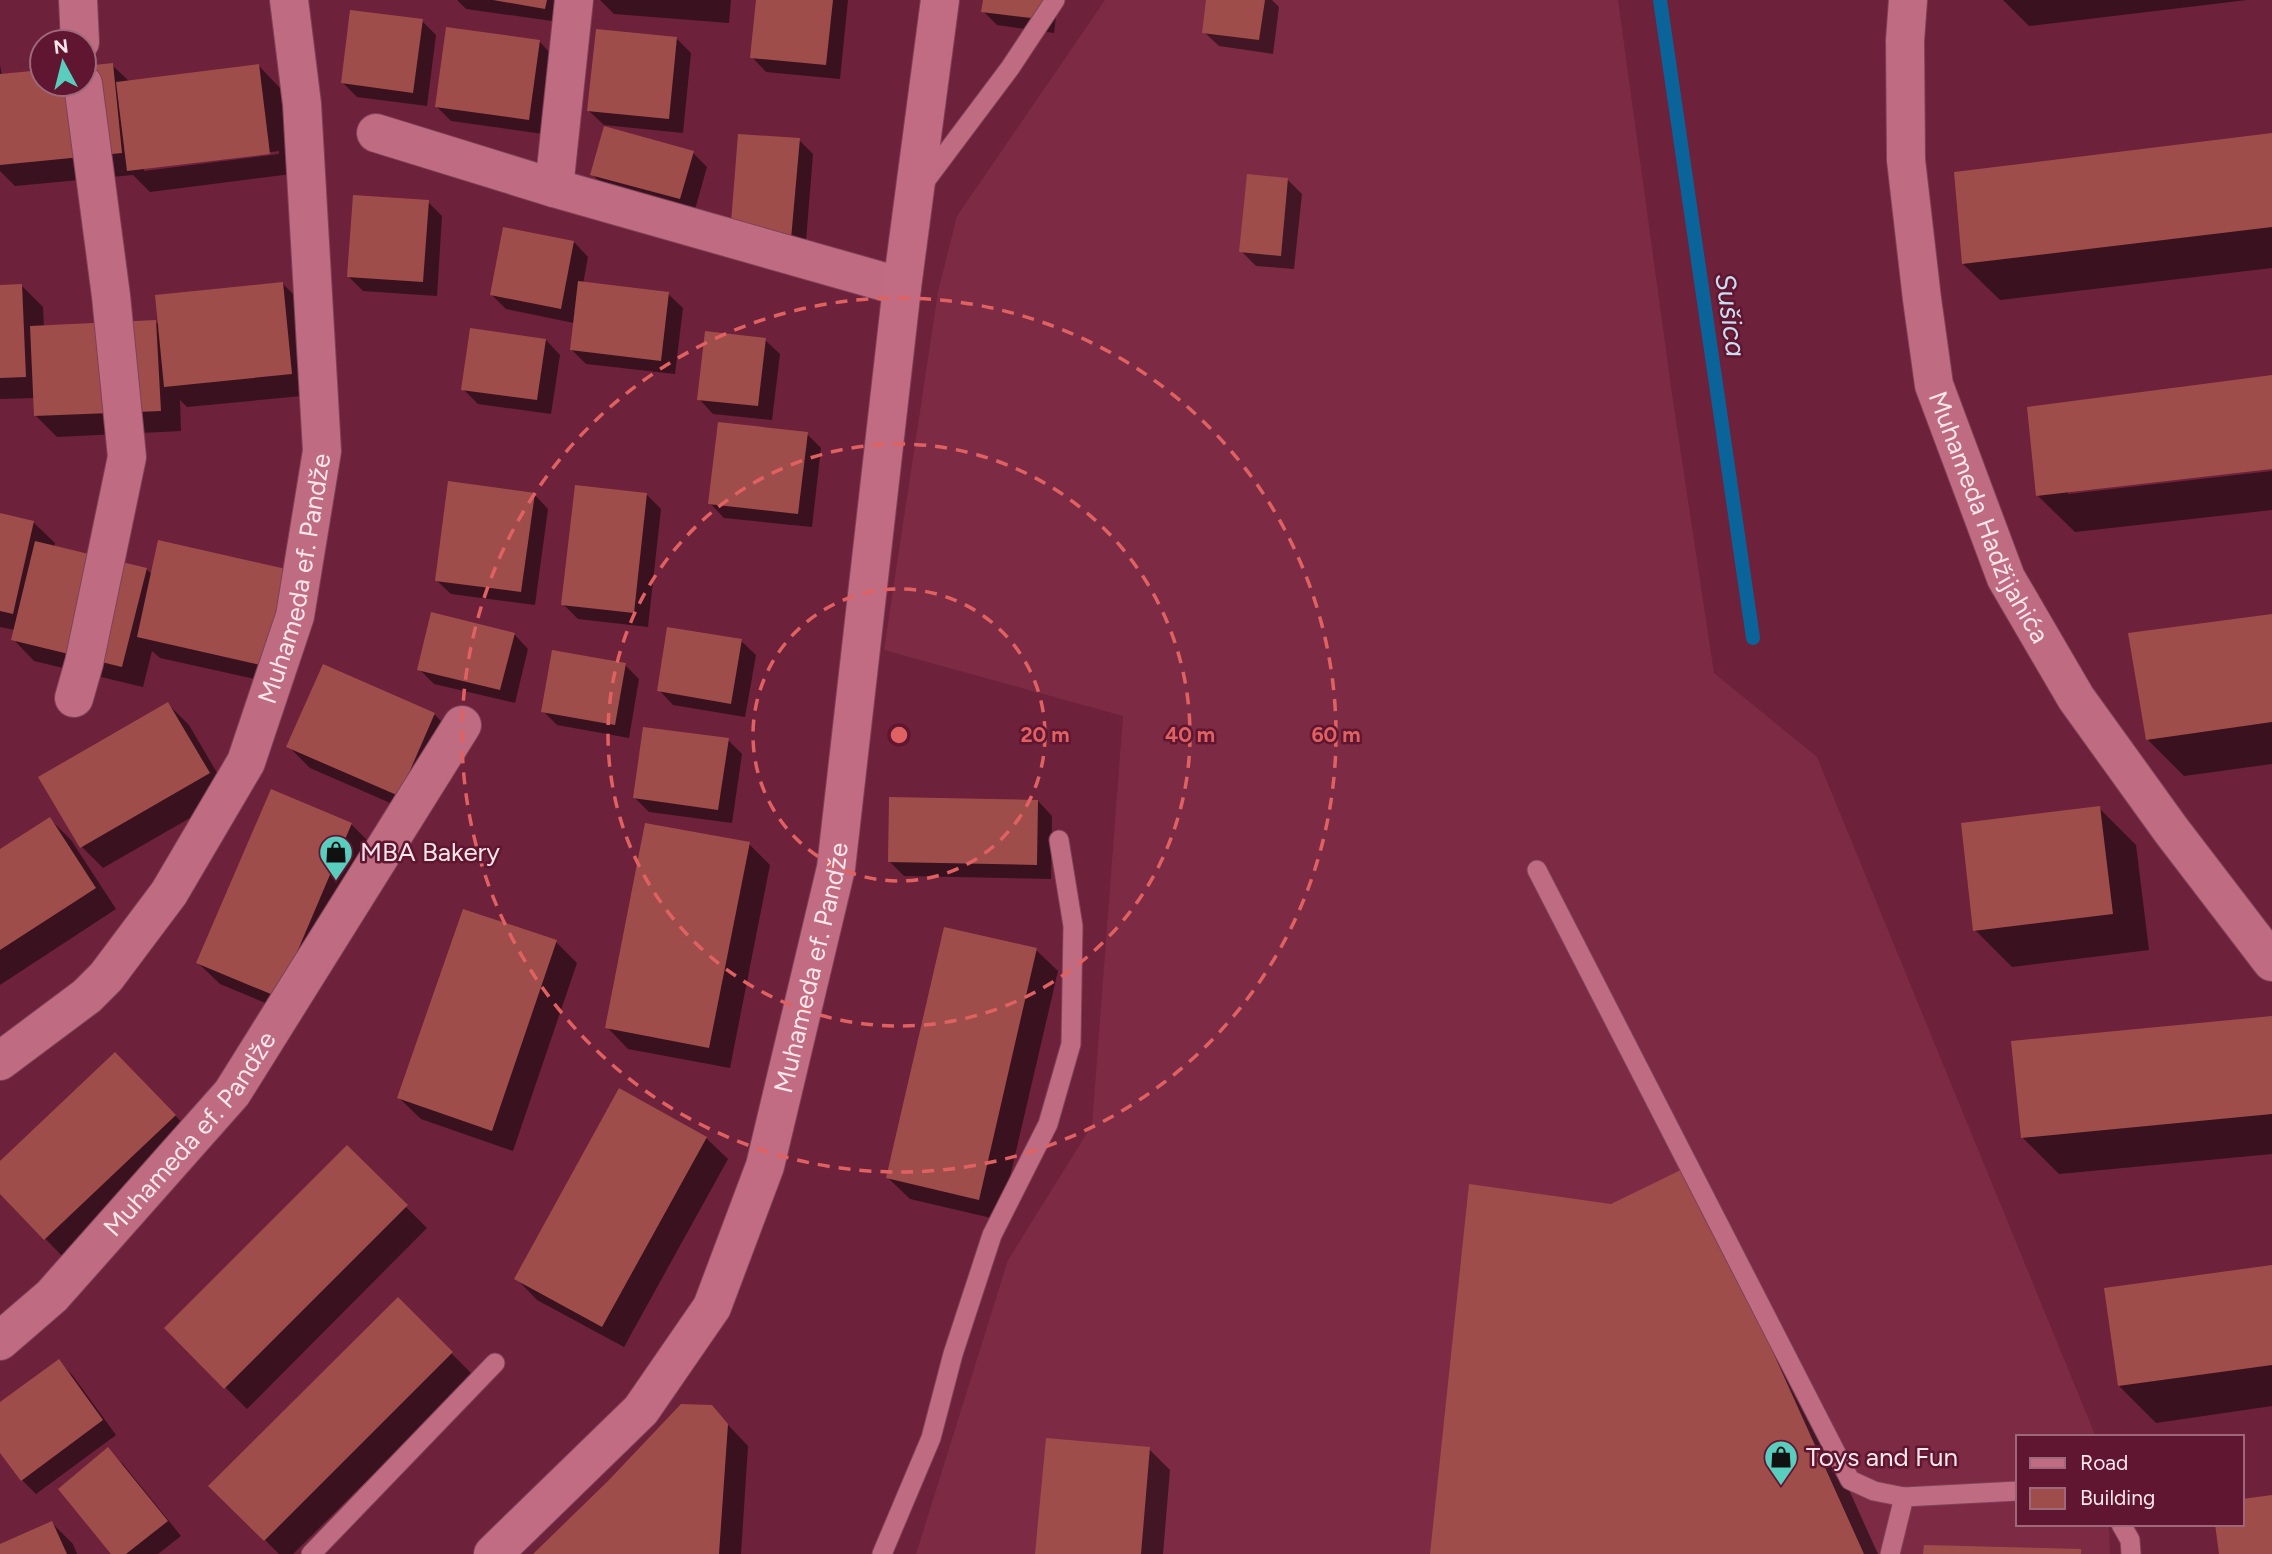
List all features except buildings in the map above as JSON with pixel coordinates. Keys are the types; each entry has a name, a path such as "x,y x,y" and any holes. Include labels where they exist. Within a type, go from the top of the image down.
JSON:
{"street":[{"path":"78,0 79,28"},
{"name":"Muhameda ef. Pandže","path":"0,1061 87,996 106,977 169,893 246,762 295,616 322,451 302,104 289,0"},
{"path":"554,188 574,0"},
{"name":"Muhameda ef. Pandže","path":"493,1554 641,1410 712,1307 765,1166 836,868 902,287 940,0"},
{"name":"Muhameda Hadžijahića","path":"1908,0 1905,41 1906,160 1934,385 2006,578 2076,698 2171,830 2272,962"},
{"path":"74,698 84,663 127,457 111,296 85,98"},
{"path":"376,133 554,188 902,287"},
{"name":"Muhameda ef. Pandže","path":"0,1341 52,1296 232,1093 462,725"}],"lane":[{"path":"914,196 1010,68 1055,0"},
{"path":"882,1554 931,1438 953,1354 992,1235 1048,1124 1071,1044 1073,926 1059,839"},
{"path":"1537,870 1850,1480 1874,1491 1904,1497 2016,1492"},
{"path":"310,1554 495,1363"},
{"path":"1891,1554 1904,1497"},
{"path":"2122,1526 2130,1540 2131,1554"}],"shaded area":[{"path":"1105,0 1618,0 1672,394 1714,673 1817,757 2095,1435 2016,1435 2016,1526 2109,1526 2110,1554 916,1554 1008,1260 1092,1125 1123,716 884,650 938,292 957,216"}],"waterway":[{"name":"Sušica","path":"1660,0 1753,638"}],"place":[{"name":"MBA Bakery","path":"336,882"},
{"name":"Toys and Fun","path":"1781,1487"}]}
